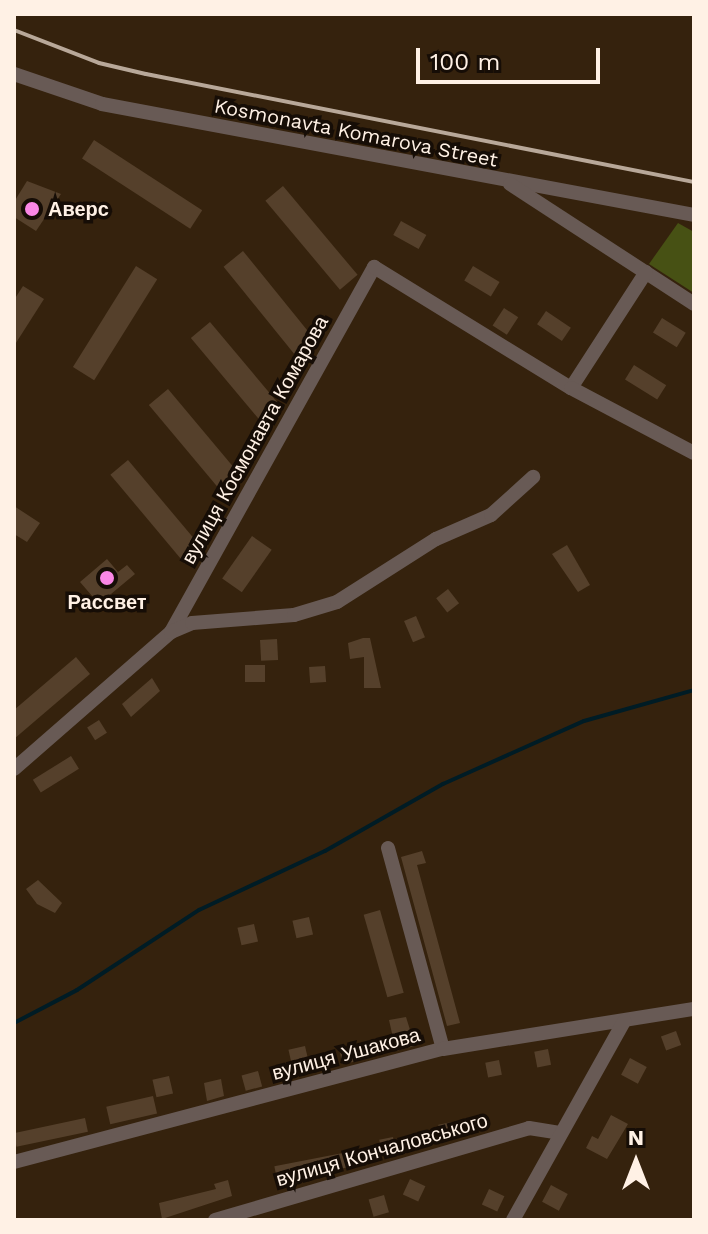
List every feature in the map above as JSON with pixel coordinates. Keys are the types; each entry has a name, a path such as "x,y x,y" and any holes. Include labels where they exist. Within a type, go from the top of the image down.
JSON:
{"street":[{"name":"Kosmonavta Komarova Street","path":"14,74 102,104 694,215"},
{"path":"503,180 694,304"},
{"path":"555,190 561,217"},
{"name":"вулиця Космонавта Комарова","path":"171,632 374,267 571,388"},
{"path":"646,272 571,388 694,453"},
{"name":"вулиця Космонавта Комарова","path":"14,769 171,632 192,623 294,615 337,602 436,539 491,515 533,477"},
{"path":"388,848 443,1049"},
{"name":"вулиця Ушакова","path":"14,1162 443,1049 694,1009"},
{"path":"513,1220 624,1021"},
{"name":"вулиця Кончаловського","path":"215,1220 529,1128 560,1133"},
{"path":"266,1220 272,1204"}],"green space":[{"path":"678,223 694,232 694,293 649,264"}],"building":[{"path":"94,140 202,210 190,229 82,158"},
{"name":"Аверс","path":"27,181 61,194 36,231 14,217 14,202"},
{"path":"283,186 358,275 340,290 265,201"},
{"path":"401,221 426,235 419,249 393,235"},
{"path":"243,251 319,345 300,361 224,267"},
{"path":"136,266 157,279 94,380 73,367"},
{"path":"473,266 500,282 491,297 464,281"},
{"path":"23,286 44,299 14,346 14,300"},
{"path":"504,308 518,317 507,335 493,326"},
{"path":"546,311 571,328 562,341 537,324"},
{"path":"662,318 686,333 677,347 653,332"},
{"path":"210,322 283,409 264,425 191,338"},
{"path":"634,365 666,385 657,400 625,379"},
{"path":"168,389 244,479 225,495 149,405"},
{"path":"128,460 203,549 185,564 110,475"},
{"path":"14,506 40,523 27,542 14,534"},
{"path":"252,536 272,550 242,592 222,579"},
{"path":"567,545 590,585 578,592 552,554"},
{"name":"Рассвет","path":"107,559 118,572 127,565 135,574 99,604 80,582"},
{"path":"448,589 459,603 447,612 436,598"},
{"path":"416,616 425,637 413,642 404,621"},
{"path":"370,638 381,688 364,688 364,657 350,659 348,643"},
{"path":"277,639 278,660 261,661 260,640"},
{"path":"76,657 90,674 14,739 14,710"},
{"path":"245,665 265,665 265,682 245,682"},
{"path":"325,666 326,682 310,683 309,667"},
{"path":"152,678 160,691 131,717 122,704"},
{"path":"99,720 107,733 95,740 87,727"},
{"path":"71,756 79,769 41,793 33,780"},
{"path":"422,851 426,863 417,865 460,1023 447,1026 401,857"},
{"path":"38,880 62,903 55,913 37,904 26,889"},
{"path":"380,910 404,993 387,997 364,915"},
{"path":"309,917 313,935 296,938 292,921"},
{"path":"254,924 258,942 241,945 237,928"},
{"path":"406,1017 415,1046 396,1051 389,1020"},
{"path":"676,1031 681,1045 666,1051 661,1036"},
{"path":"305,1046 309,1064 292,1067 288,1050"},
{"path":"356,1046 359,1061 342,1064 339,1049"},
{"path":"548,1049 551,1065 537,1067 534,1052"},
{"path":"630,1058 647,1067 638,1084 621,1075"},
{"path":"499,1060 502,1075 488,1077 485,1063"},
{"path":"258,1071 262,1086 246,1091 242,1075"},
{"path":"169,1076 173,1094 156,1097 152,1080"},
{"path":"221,1079 224,1096 207,1101 204,1083"},
{"path":"153,1096 157,1114 110,1124 106,1107"},
{"path":"611,1115 628,1124 607,1159 586,1148 592,1136 598,1139"},
{"path":"85,1118 88,1132 17,1147 14,1133"},
{"path":"452,1122 455,1137 441,1139 438,1125"},
{"path":"393,1137 396,1153 382,1155 379,1140"},
{"path":"348,1152 351,1167 277,1181 274,1166"},
{"path":"410,1179 425,1186 418,1202 403,1194"},
{"path":"228,1180 232,1196 162,1219 159,1203 216,1189 214,1184"},
{"path":"551,1185 568,1194 559,1211 542,1202"},
{"path":"489,1189 504,1196 497,1212 482,1204"},
{"path":"384,1195 389,1212 374,1217 369,1199"}],"waterway":[{"path":"14,1023 77,990 199,910 325,851 443,784 584,721 694,690"}],"railway":[{"path":"14,30 99,63 146,74 694,182"}],"place":[{"name":"Аверс","path":"32,209"},
{"name":"Рассвет","path":"107,578"}]}
